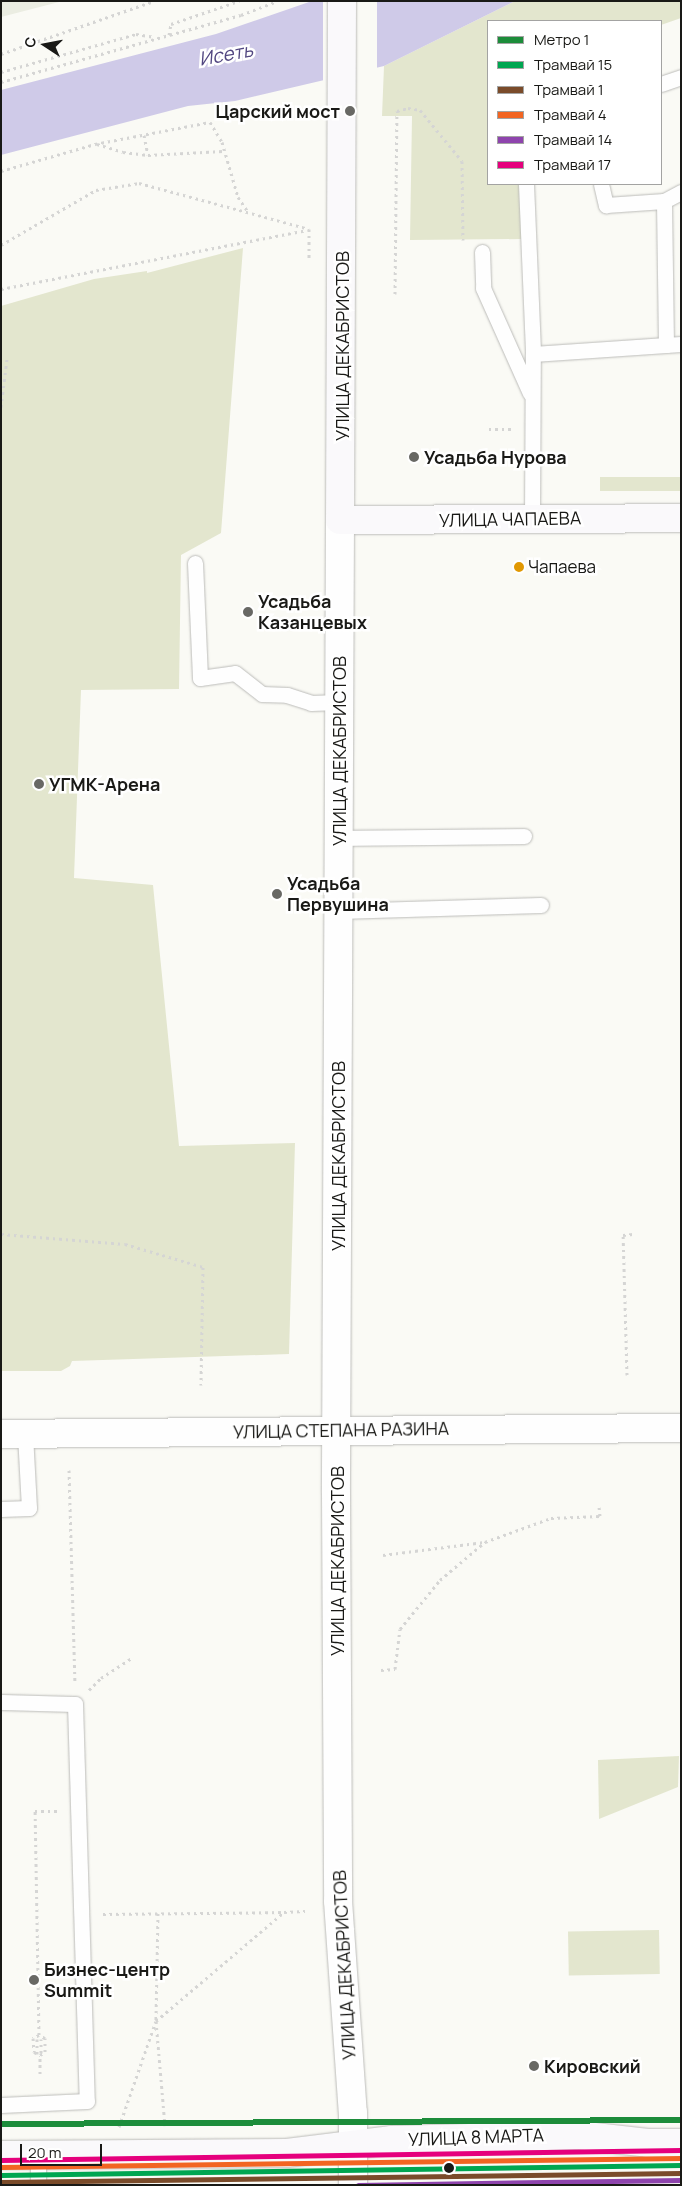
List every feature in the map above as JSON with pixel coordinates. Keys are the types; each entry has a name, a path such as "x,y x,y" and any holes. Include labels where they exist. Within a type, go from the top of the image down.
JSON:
{"main road":[{"name":"УЛИЦА ДЕКАБРИСТОВ","path":"340,520 342,1"},
{"name":"УЛИЦА ЧАПАЕВА","path":"340,520 681,518"},
{"name":"УЛИЦА 8 МАРТА","path":"1,2155 287,2153 392,2140 577,2134 648,2143 681,2143"}],"street":[{"name":"УЛИЦА ДЕКАБРИСТОВ","path":"340,520 336,1431 338,1901 353,2113 352,2185"},
{"name":"УЛИЦА СТЕПАНА РАЗИНА","path":"13,1433 681,1428"}],"lane":[{"path":"662,84 681,77"},
{"path":"526,185 533,354 532,519"},
{"path":"601,185 606,205 664,201 681,192"},
{"path":"533,354 673,344 664,201"},
{"path":"482,252 483,288 533,399"},
{"path":"195,563 200,678 236,673 262,694 287,695 312,703 340,702"},
{"path":"339,838 524,836"},
{"path":"338,910 541,905"},
{"path":"1,1509 29,1508 13,1433"},
{"path":"1,1702 75,1704 87,2102 1,2105"},
{"path":"38,2155 38,2185"}],"path":[{"path":"1,54 154,1"},
{"path":"169,35 171,24 239,1"},
{"path":"1,82 241,15 277,1"},
{"path":"1,72 136,34 157,37"},
{"path":"395,294 397,111 408,108 420,110 462,161 463,243 482,252"},
{"path":"1,171 95,144 210,122 222,142 223,151 233,175 238,198 248,212"},
{"path":"144,135 148,155"},
{"path":"95,144 123,152 148,155 223,151"},
{"path":"1,245 96,190 139,183 309,230"},
{"path":"309,230 309,259"},
{"path":"1,289 309,230"},
{"path":"1,407 7,359"},
{"path":"1,1234 125,1244 203,1266 201,1386"},
{"path":"626,1375 623,1235 633,1234"},
{"path":"69,1470 74,1678"},
{"path":"383,1555 484,1542 551,1518 600,1516 599,1507"},
{"path":"381,1670 395,1669 400,1629 440,1580 484,1542"},
{"path":"101,1678 133,1657"},
{"path":"39,2035 34,1811 60,1811"},
{"path":"108,1914 305,1911"},
{"path":"119,2128 156,2021 284,1912"},
{"path":"158,1913 156,2021 165,2127"},
{"path":"39,2035 44,2038 45,2052 39,2054 34,2052 33,2038 39,2035"},
{"path":"37,2039 40,2074"},
{"path":"39,2054 41,2039"}],"shaded area":[{"path":"1,1 63,1 1,17"}],"green space":[{"path":"515,1 681,1 681,18 662,25 662,20 487,20 487,185 520,185 522,239 410,240 412,116 382,116 384,66"},
{"name":"УГМК-Арена","path":"243,248 221,533 181,555 179,689 81,690 74,878 153,885 179,1146 295,1143 289,1354 72,1361 70,1366 61,1371 1,1371 1,306 94,279 147,271 147,273"},
{"path":"600,477 681,477 681,491 600,491"},
{"path":"679,1756 678,1787 599,1819 598,1760"},
{"path":"659,1930 660,1974 569,1976 568,1932"}],"water":[{"name":"Исеть","path":"312,1 515,1 384,66 235,101 188,106 1,155 1,90 216,34"}],"pier":[{"path":"323,1 377,1 377,81 323,81"}],"metro line":[{"name":"1","path":"1,2124 681,2120"}],"tram line":[{"name":"17","path":"1,2160 681,2150"},
{"name":"4","path":"1,2167 681,2158"},
{"name":"15","path":"1,2175 681,2165"},
{"name":"1","path":"1,2182 681,2173"},
{"name":"14","path":"358,2185 681,2180"}],"place":[{"name":"Царский мост","path":"350,111"},
{"name":"Усадьба Нурова","path":"414,457"},
{"name":"Чапаева","path":"519,567"},
{"name":"Усадьба Казанцевых","path":"248,612"},
{"name":"УГМК-Арена","path":"39,784"},
{"name":"Усадьба Первушина","path":"277,894"},
{"name":"Бизнес-центр Summit","path":"34,1980"},
{"name":"Кировский","path":"534,2066"}]}
